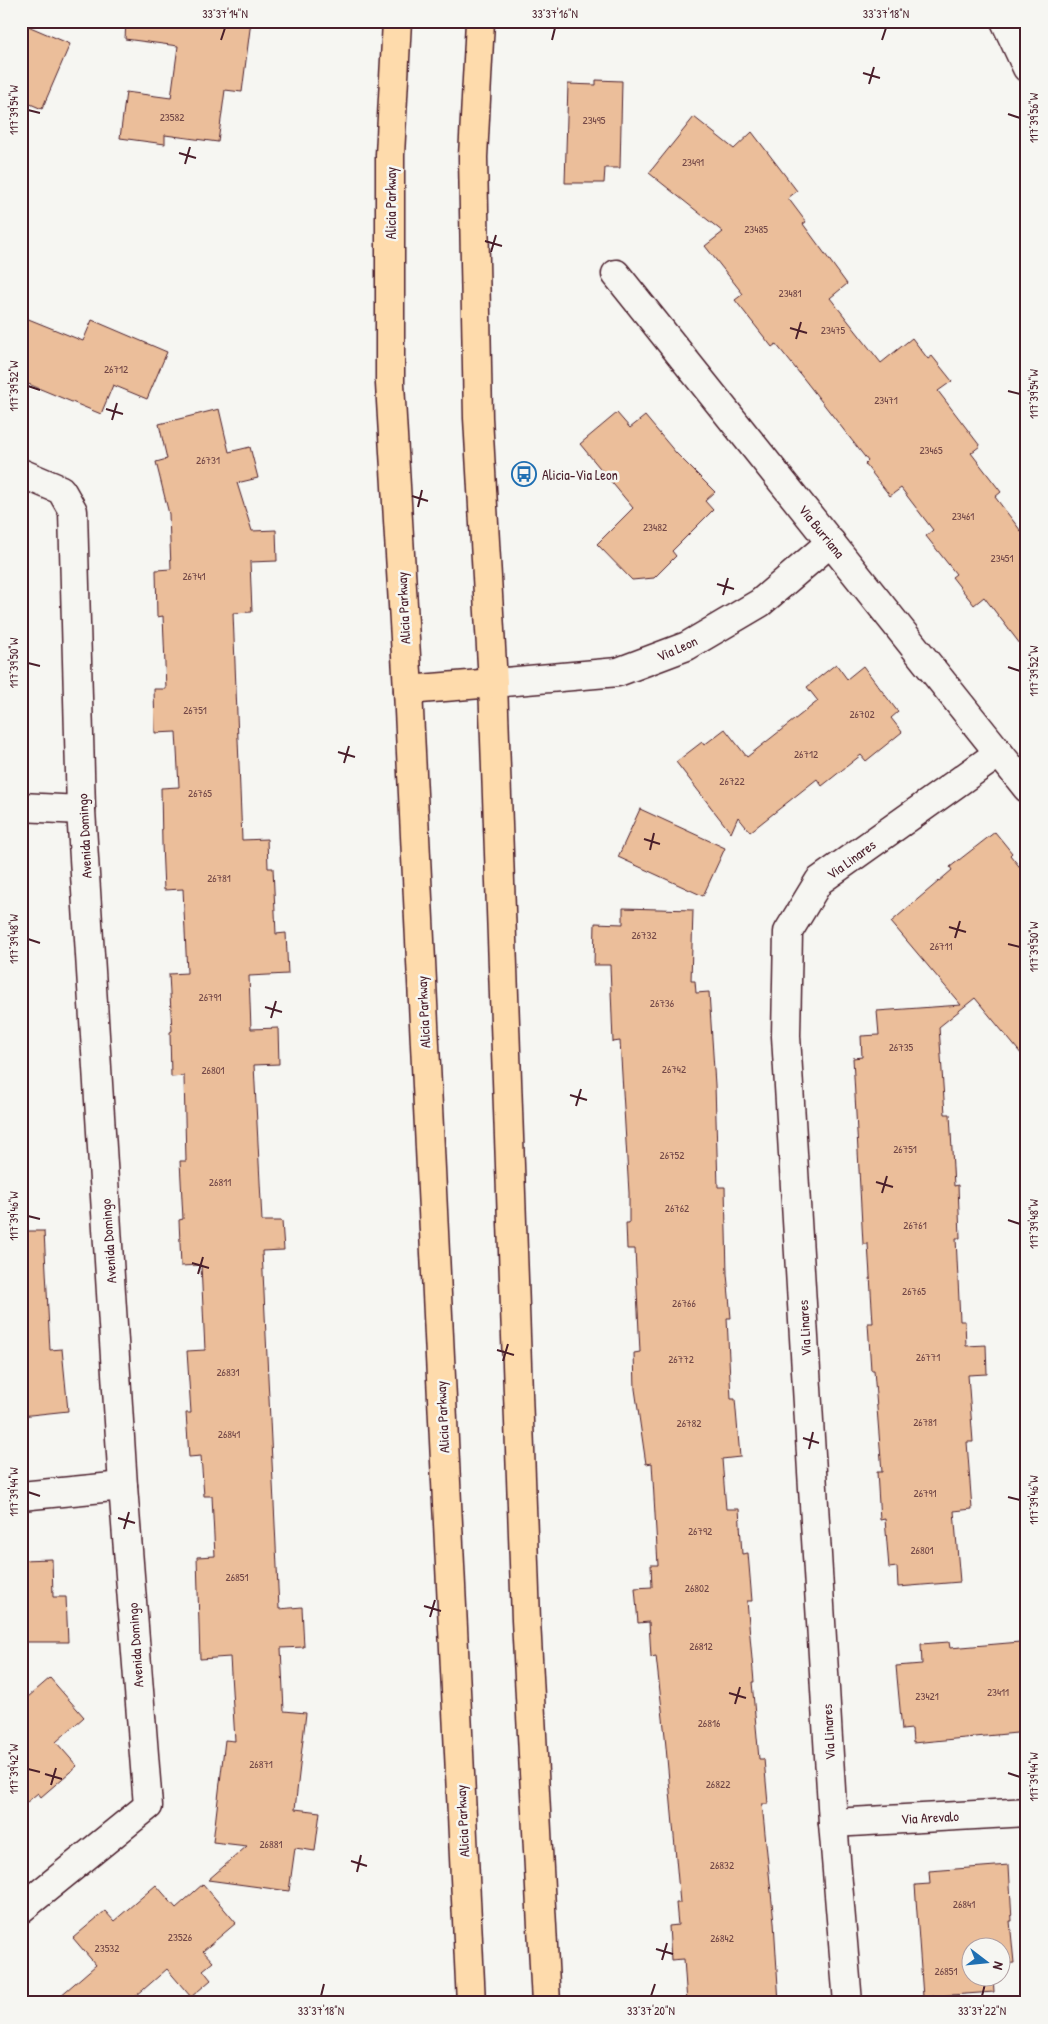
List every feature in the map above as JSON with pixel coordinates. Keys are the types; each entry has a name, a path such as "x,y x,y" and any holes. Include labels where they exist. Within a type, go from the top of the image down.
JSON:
{"main road":[{"name":"Alicia Parkway","path":"397,21 390,155 390,384 408,690 471,2003"},
{"path":"480,21 473,157 478,418 493,683 526,1620 546,2003"},
{"path":"408,690 493,683"}],"street":[{"path":"1005,21 1027,68"},
{"name":"Via Burriana","path":"616,274 1027,788"},
{"name":"Avenida Domingo","path":"21,473 61,490 73,511 82,810 123,1486 148,1806 21,1909"},
{"name":"Via Leon","path":"493,683 618,672 687,646 760,603 831,542"},
{"name":"Via Linares","path":"848,2003 833,1823 786,1036 788,932 819,881 999,753"},
{"path":"21,807 82,810"},
{"path":"21,1496 123,1486"},
{"name":"Via Arevalo","path":"833,1823 1027,1812"}],"building":[{"path":"126,21 251,21 242,92 225,90 218,142 165,135 165,144 120,138 126,92 171,98 178,46 125,39"},
{"path":"21,23 70,44 42,109 21,100"},
{"path":"596,80 622,81 620,168 605,168 604,183 565,183 568,84 596,85"},
{"path":"694,117 734,149 752,132 797,191 788,198 806,222 803,224 847,284 830,298 881,363 912,338 928,359 932,356 952,381 938,391 980,446 971,453 1001,492 995,497 1027,539 1027,653 984,597 974,605 952,577 956,574 926,536 933,530 901,488 890,496 865,464 868,461 804,379 776,344 772,347 735,300 743,294 705,246 723,232 649,173"},
{"path":"21,316 83,341 92,320 167,352 147,399 113,385 101,414 21,381"},
{"path":"219,409 229,452 250,447 258,478 237,483 252,531 276,530 277,561 250,562 252,612 233,613 242,840 267,839 268,868 273,868 276,934 286,933 288,974 249,976 251,1029 278,1028 279,1064 254,1065 262,1221 282,1221 284,1250 262,1251 279,1609 302,1607 304,1647 281,1648 284,1711 306,1713 295,1809 320,1812 315,1851 295,1848 289,1891 208,1880 247,1846 213,1842 225,1740 235,1741 230,1657 200,1659 197,1557 215,1556 212,1496 204,1496 201,1456 189,1457 186,1413 191,1413 187,1351 205,1350 201,1265 181,1266 179,1220 183,1219 180,1161 186,1161 184,1076 171,1077 170,1032 172,1031 169,974 187,973 183,889 164,890 162,844 161,788 179,787 176,732 155,733 154,689 166,689 163,616 157,617 156,570 171,569 169,514 156,462 167,459 159,424"},
{"path":"617,413 630,428 645,416 676,453 715,492 705,501 713,510 672,551 676,556 654,578 632,580 597,544 633,508 580,444"},
{"path":"836,664 847,679 863,666 898,712 891,718 902,732 866,761 861,755 822,786 817,779 750,832 738,817 731,833 676,762 702,742 704,745 725,729 747,757 818,701 807,687"},
{"path":"640,809 725,848 703,896 618,857"},
{"path":"995,832 1027,876 1027,1061 975,998 939,1027 945,1114 950,1114 954,1186 958,1185 960,1238 956,1238 960,1321 965,1321 966,1346 986,1345 987,1374 968,1375 973,1442 967,1442 972,1509 954,1511 960,1582 898,1587 897,1567 889,1568 885,1519 880,1520 877,1472 882,1472 874,1370 871,1370 868,1323 873,1323 868,1244 863,1244 853,1058 862,1057 861,1036 879,1035 877,1011 961,1005 891,922 952,870 950,867"},
{"path":"623,908 693,910 691,981 695,981 696,993 709,992 715,1085 718,1187 725,1187 727,1274 731,1318 727,1318 731,1399 735,1399 740,1457 722,1459 726,1509 739,1509 742,1554 748,1553 752,1601 747,1601 754,1682 752,1682 759,1759 764,1759 768,1804 762,1804 774,1922 779,2003 687,2003 684,1959 671,1960 669,1926 678,1925 676,1903 680,1903 665,1736 656,1656 651,1657 649,1622 638,1623 635,1588 652,1587 651,1565 658,1565 652,1463 646,1464 635,1389 634,1353 640,1352 635,1249 627,1249 626,1223 629,1223 629,1193 620,1041 613,1042 610,965 594,965 595,923 623,924"},
{"path":"21,1231 44,1231 50,1350 62,1349 68,1411 21,1416"},
{"path":"52,1559 53,1597 66,1597 68,1642 21,1642 21,1560"},
{"path":"949,1642 950,1648 1020,1642 1027,1732 913,1743 912,1729 902,1730 896,1666 922,1664 921,1644"},
{"path":"50,1678 84,1717 56,1742 77,1766 41,1797 38,1793 21,1807 21,1703"},
{"path":"1009,1865 1012,1921 1010,1921 1014,1963 1010,1963 1010,1936 960,1936 960,1986 994,1986 994,1992 923,1997 915,1885 930,1884 929,1871"},
{"path":"203,1884 236,1923 203,1951 213,1962 203,1970 211,1980 191,1997 167,1969 128,2003 52,2003 96,1965 73,1938 105,1911 114,1921 156,1885 176,1908"}],"place":[{"name":"Alicia-Via Leon","path":"524,474"}]}
